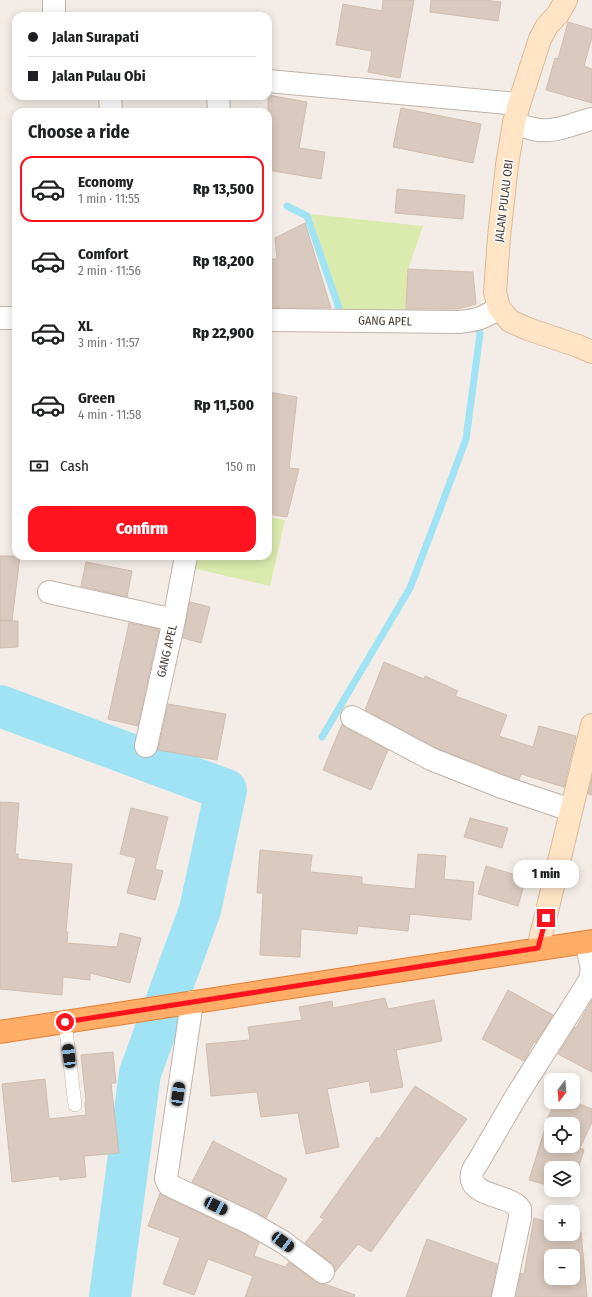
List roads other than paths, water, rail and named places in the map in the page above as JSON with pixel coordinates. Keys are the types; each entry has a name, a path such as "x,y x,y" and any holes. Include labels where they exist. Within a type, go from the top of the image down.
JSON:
{"highway":[{"path":"0,1032 589,941"}],"street":[{"path":"54,0 54,12"},
{"name":"JALAN PULAU OBI","path":"485,315 495,292 507,165 517,114 540,39 547,26 558,14 566,0"},
{"path":"272,82 517,114 538,130 568,127 592,119"},
{"path":"485,315 510,321 522,327 592,352"},
{"name":"GANG APEL","path":"272,320 444,322 485,315"},
{"path":"0,318 12,318"},
{"name":"GANG APEL","path":"146,746 174,620 185,560"},
{"path":"49,592 174,620"},
{"path":"352,717 431,759 502,787 572,810"},
{"path":"538,948 592,725"},
{"path":"503,1297 520,1218 520,1209 516,1204 479,1190 473,1184 472,1173 517,1094 590,980 592,969 589,941"},
{"path":"185,1003 166,1180 169,1185 250,1223 283,1242 323,1272"}],"lane":[{"path":"65,1022 75,1105"}],"waterway":[{"path":"287,206 307,216 340,311 348,314"},
{"path":"322,737 410,588 436,520 466,439 480,334 477,320"},
{"path":"0,706 226,790 200,910 140,1073 110,1297"}]}
